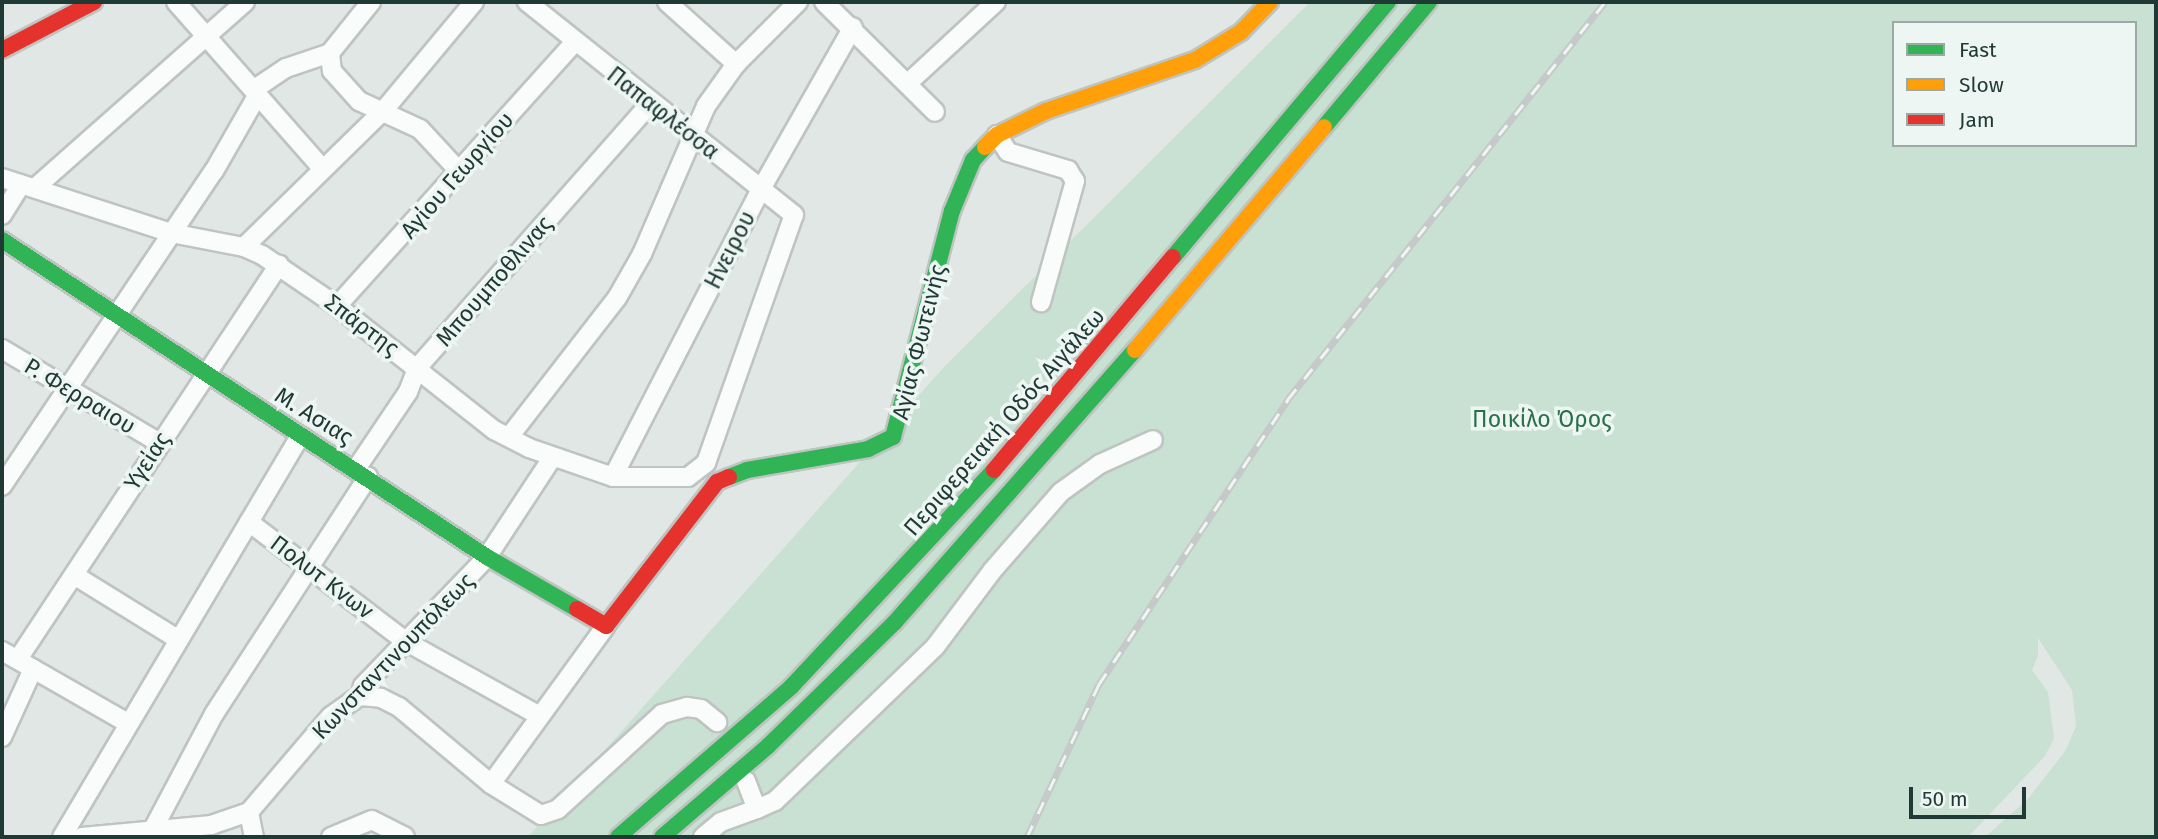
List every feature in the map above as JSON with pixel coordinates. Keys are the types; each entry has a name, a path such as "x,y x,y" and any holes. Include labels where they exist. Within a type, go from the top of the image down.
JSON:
{"main road":[{"path":"2,50 94,2"},
{"name":"Αγίας Φωτεινής","path":"606,626 717,482 747,470 868,449 893,437 953,211 973,160 996,135 1046,111 1195,60 1241,32 1270,2"},
{"name":"Περιφερειακή Οδός Αιγάλεω","path":"618,837 791,687 961,509 1388,2"},
{"path":"662,837 768,746 895,622 1068,430 1429,2"},
{"name":"Μ. Ασιας","path":"2,240 487,557 606,626"}],"street":[{"path":"176,2 322,168"},
{"path":"2,215 29,186 246,2"},
{"path":"2,486 172,233 257,96 259,86 269,77 330,53 370,2"},
{"path":"244,247 384,110 474,2"},
{"name":"Παπαφλέσσα","path":"527,2 650,104 761,189 789,207 793,224 706,463"},
{"path":"667,2 736,64"},
{"path":"509,437 617,298 642,254 691,136 736,64 798,2"},
{"path":"824,2 853,27 935,112"},
{"path":"907,84 996,2"},
{"name":"Ηνειρου","path":"613,477 761,189 853,27"},
{"name":"Αγίου Γεωργίου","path":"337,306 574,43"},
{"path":"330,53 332,71 349,93 420,129 458,171"},
{"name":"Μπουμποθλινας","path":"152,831 214,714 310,570 408,392 417,368 650,104"},
{"path":"996,135 1008,152 1073,175 1074,185 1041,302"},
{"name":"Σπάρτης","path":"2,178 172,233 244,247 279,264 509,437 552,458 613,477 688,477 706,463"},
{"name":"Υγείας","path":"10,655 74,575 158,442 207,374 279,264"},
{"name":"Ρ. Φερραιου","path":"2,349 158,442"},
{"path":"61,837 176,638 300,436"},
{"path":"703,837 722,822 757,809 789,790 935,647 1025,530 1061,492 1100,464 1153,440"},
{"name":"Κωνσταντινουπόλεως","path":"248,813 331,716 360,696 363,686 487,557 552,458"},
{"name":"Πολυτ Κνων","path":"249,522 405,641 540,716"},
{"path":"74,575 176,638"},
{"name":"Αγίας Φωτεινής","path":"491,784 606,626"},
{"path":"10,655 126,723"},
{"path":"2,737 33,669"},
{"path":"360,696 381,698 398,708 491,784 530,810 552,813 663,714 687,706 701,709 717,722"},
{"path":"747,781 757,809"},
{"path":"82,837 211,825 248,813 254,837"},
{"path":"331,837 372,820 405,837"}],"green space":[{"name":"Ποικίλο Όρος","path":"1310,2 2156,2 2156,837 1985,837 2028,799 2066,750 2076,726 2072,690 2038,638 2038,656 2032,670 2048,692 2054,738 2045,756 1968,837 528,837 943,368"}],"railway":[{"path":"1027,837 1099,684 1288,399 1605,2"}],"traffic: fast":[{"path":"1173,257 1388,2"},
{"path":"1324,127 1429,2"},
{"path":"729,477 747,470 868,449 893,437 952,211 973,160 985,147"},
{"path":"2,240 487,557 577,609"},
{"path":"662,837 768,746 895,622 1135,350"},
{"path":"618,837 791,687 994,470"}],"traffic: slow":[{"path":"985,147 997,135 1046,111 1195,60 1241,32 1270,2"},
{"path":"1135,350 1324,127"}],"traffic: jam":[{"path":"2,50 94,2"},
{"path":"994,470 1173,257"},
{"path":"577,609 606,626 717,482 729,477"}]}
